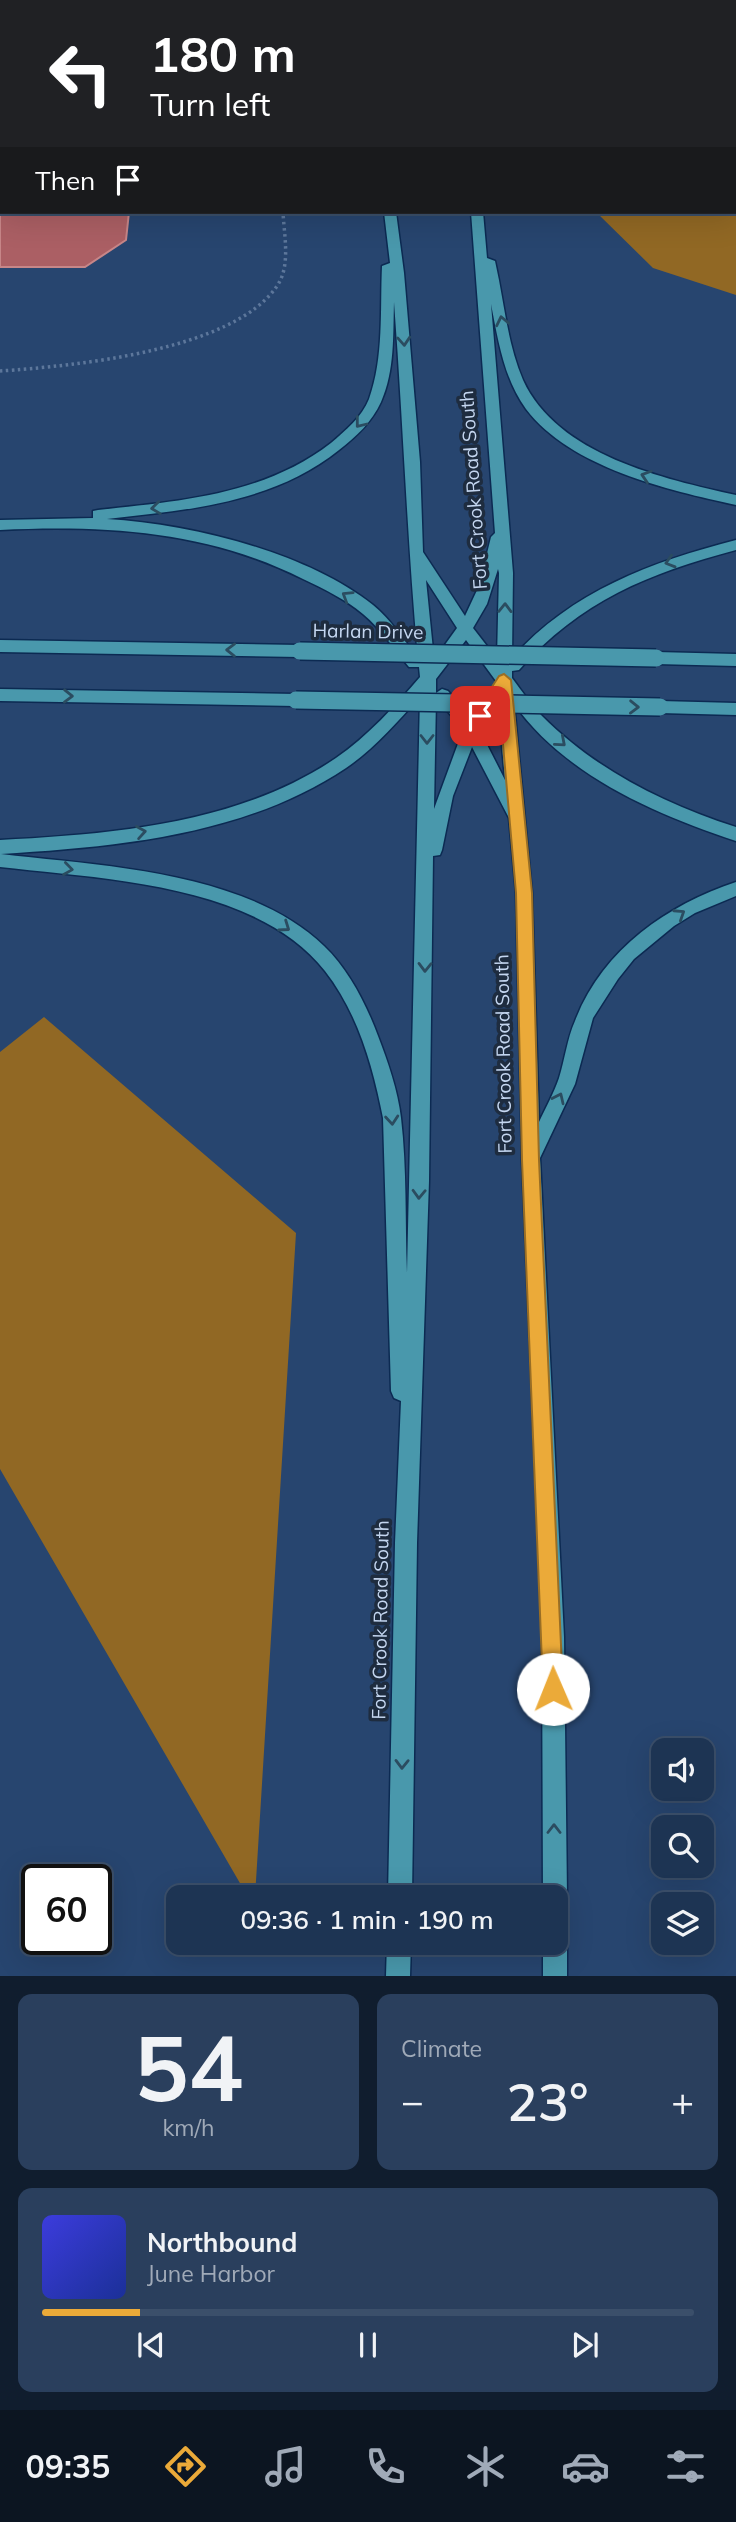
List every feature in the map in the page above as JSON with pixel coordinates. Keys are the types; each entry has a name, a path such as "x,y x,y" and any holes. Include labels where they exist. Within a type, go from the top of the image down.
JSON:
{"main road":[{"path":"0,525 213,501 258,489 289,476 333,450 359,426 375,401 383,374 391,214"},
{"name":"Fort Crook Road South","path":"391,214 413,462 416,552 428,679 420,1181 406,1543 400,1885"},
{"path":"477,214 517,382 541,416 562,435 609,462 679,486 736,500"},
{"name":"Fort Crook Road South","path":"477,214 506,573 504,680 524,893 531,1160 553,1637 555,1885"},
{"path":"44,522 118,524 182,532 230,542 273,556 348,596 372,614 471,729 519,823"},
{"path":"0,847 113,837 245,810 293,790 340,764 375,736 428,679 476,612 489,575 502,522"},
{"path":"426,893 445,796 471,729 530,645 584,602 653,567 736,545"},
{"path":"416,552 464,628 504,680 538,722 573,753 656,806 736,834"},
{"name":"Harlan Drive","path":"0,646 736,660"},
{"path":"0,695 736,709"},
{"path":"0,860 180,885 236,903 279,922 318,951 347,990 367,1031 388,1093 392,1118 406,1543"},
{"path":"531,1160 567,1080 586,1016 614,970 649,933 692,906 736,889"},
{"path":"398,1976 399,1955"},
{"path":"555,1955 555,1976"}],"path":[{"path":"0,371 67,365 142,351 209,332 258,309 276,288 285,260 283,214"}],"shaded area":[{"path":"598,214 736,214 736,295 653,268"},
{"path":"44,1017 296,1233 256,1885 241,1885 0,1469 0,1052"}],"building":[{"path":"0,214 129,214 126,240 85,267 0,267"}],"route":[{"path":"480,716 504,680 524,893 531,1160 553,1637 553,1689"}]}
